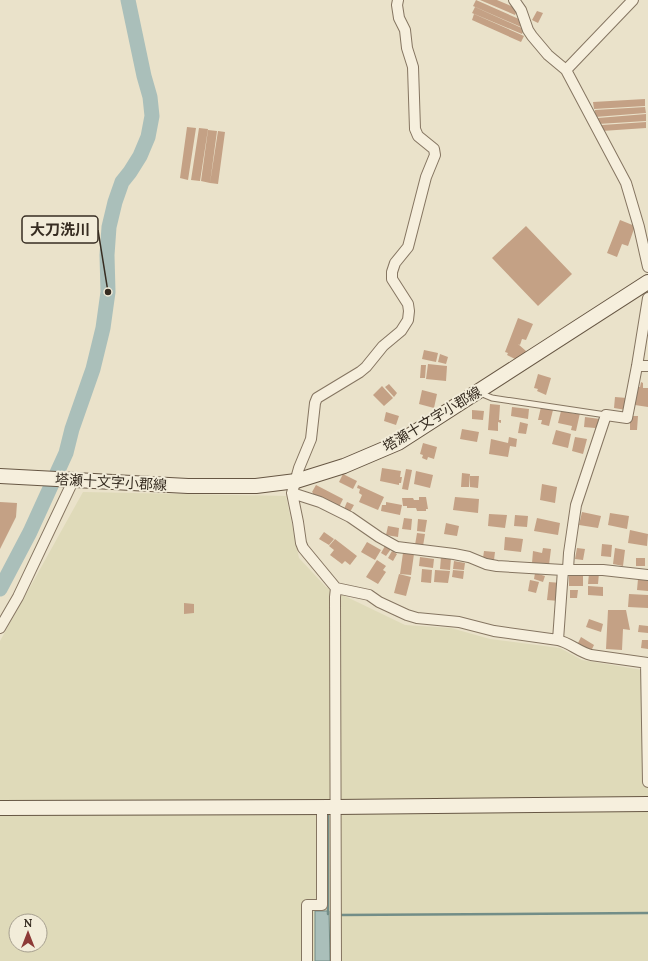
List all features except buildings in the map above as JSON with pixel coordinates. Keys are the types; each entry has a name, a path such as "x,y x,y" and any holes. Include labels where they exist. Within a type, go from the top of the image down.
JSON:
{"main road":[{"name":"塔瀬十文字小郡線","path":"0,476 188,486 294,487 398,443 648,282"},
{"path":"0,808 648,804"}],"street":[{"path":"398,0 397,5 399,18 405,30 407,48 413,67 415,130 418,136 434,149 435,155 426,177 408,247 395,263 392,272 392,279 408,304 410,311 408,320 401,331 383,346 360,372 317,398 315,403 311,439 299,468 294,487 303,548 336,588 369,595 406,615 417,618 459,622 494,631 558,640 566,642 582,652 591,655 647,663 648,782"},
{"path":"514,0 521,10 528,30 532,36 548,55 566,70 626,183 639,227 648,267"},
{"path":"566,70 633,0"},
{"path":"558,640 566,569 576,505 606,415 627,418 648,298"},
{"path":"637,366 648,366"},
{"path":"0,628 18,597 71,480"},
{"path":"294,487 350,517 379,537 397,547 470,557 486,564 497,566 603,570 648,575"},
{"path":"307,961 307,905 322,905 329,807 336,588"},
{"path":"329,807 336,909 336,961"}],"lane":[{"path":"478,391 492,398 606,415"}],"shaded area":[{"path":"83,492 286,496 299,558 326,587 405,625 451,628 490,639 560,648 582,660 648,671 648,961 0,961 0,641"}],"water":[{"path":"315,911 329,911 330,961 315,961"}],"waterway":[{"path":"0,589 30,532 66,453 72,429 93,369 103,328 108,292 107,255 109,227 115,202 122,182 140,156 148,137 152,116 150,97 144,76 128,0"},
{"path":"328,814 328,914"},
{"path":"339,915 648,913"}],"place":[{"name":"大刀洗川","path":"108,292"}]}
